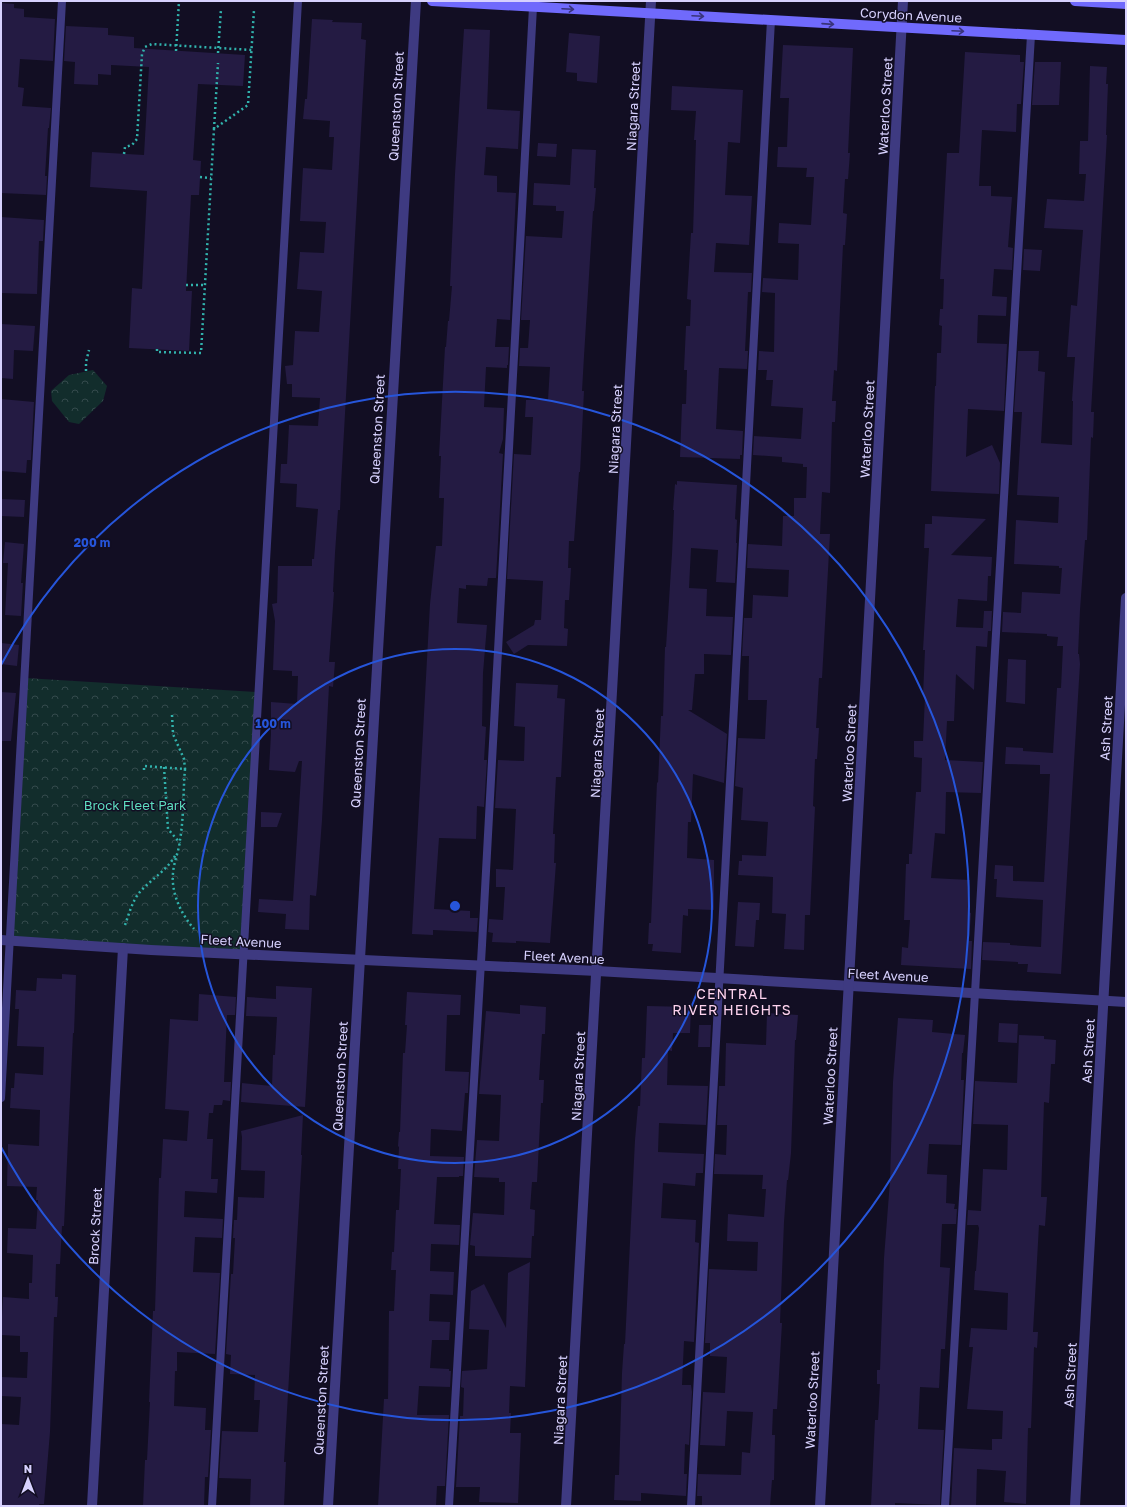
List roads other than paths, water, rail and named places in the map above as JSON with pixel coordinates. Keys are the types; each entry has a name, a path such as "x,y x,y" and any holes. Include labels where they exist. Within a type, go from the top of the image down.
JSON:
{"main road":[{"name":"Corydon Avenue","path":"432,1 1126,40"},
{"path":"1075,1 1126,4"}],"street":[{"name":"Queenston Street","path":"328,1506 416,1"},
{"name":"Niagara Street","path":"566,1506 651,1"},
{"name":"Waterloo Street","path":"820,1506 903,1"},
{"name":"Ash Street","path":"1075,1506 1126,598"},
{"name":"Fleet Avenue","path":"6,940 124,948 597,971 1126,1002"},
{"name":"Brock Street","path":"92,1506 124,948"}],"lane":[{"path":"1,1098 6,940 62,1"},
{"path":"212,1506 298,1"},
{"path":"449,1506 481,966 534,6"},
{"path":"691,1506 771,20"},
{"path":"945,1506 1031,35"}],"district":[{"name":"CENTRAL RIVER HEIGHTS","path":"732,1002"}],"park label":[{"name":"Brock Fleet Park","path":"135,805"}]}
